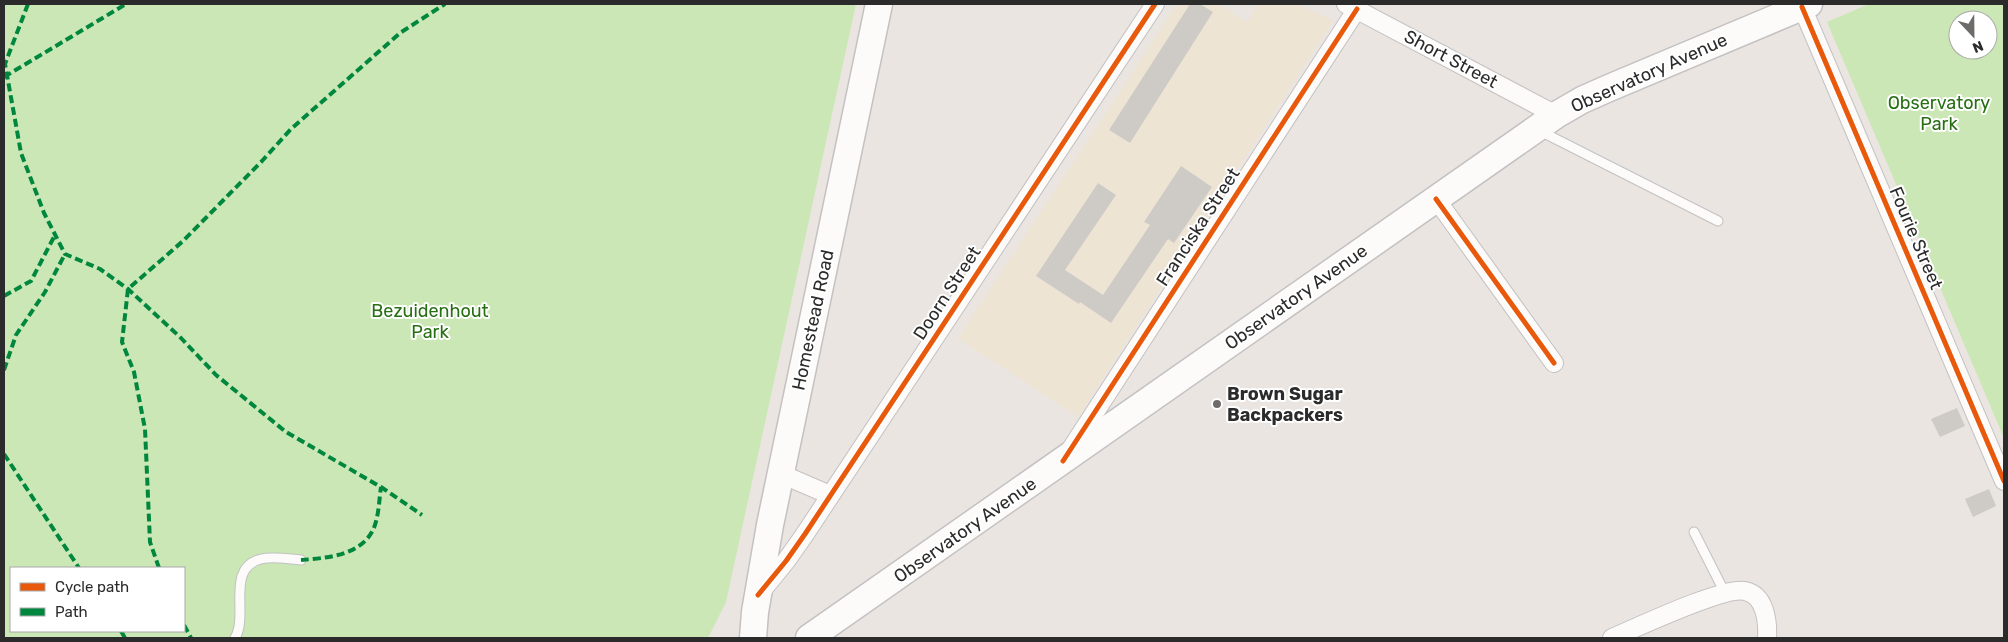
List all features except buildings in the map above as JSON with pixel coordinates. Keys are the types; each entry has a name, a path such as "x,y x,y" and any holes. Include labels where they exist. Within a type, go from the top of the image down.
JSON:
{"main road":[{"name":"Homestead Road","path":"753,638 756,603 781,474 879,4"},
{"name":"Observatory Avenue","path":"809,638 1546,122 1582,100 1806,5"},
{"path":"742,638 756,603"}],"street":[{"name":"Doorn Street","path":"756,603 830,495 1154,4"},
{"name":"Fourie Street","path":"1806,5 2004,480"},
{"name":"Short Street","path":"1351,6 1546,122"},
{"name":"Franciska Street","path":"1063,461 1351,6"},
{"path":"1436,199 1554,363"},
{"path":"781,474 830,495"},
{"path":"1612,638 1708,598 1734,590 1746,591 1759,599 1765,613 1767,635"}],"lane":[{"path":"1546,122 1718,221"},
{"path":"1694,532 1725,593"},
{"path":"235,638 240,627 239,584 244,571 260,559 301,560"}],"shaded area":[{"path":"1177,4 1220,4 1247,22 1259,4 1298,4 1333,21 1078,417 958,338"}],"green space":[{"name":"Bezuidenhout Park","path":"4,4 856,4 726,602 708,638 4,638"},
{"name":"Observatory Park","path":"1869,4 2004,4 2004,438 1827,22"}],"marked path":[{"path":"28,4 5,64 21,153 44,213 65,254 100,269 128,289 181,338 216,375 286,432 381,487 422,515"},
{"path":"4,77 126,4"},
{"path":"159,567 150,542 145,429 134,372 122,342 128,289 183,241 291,129 400,33 445,4"},
{"path":"4,296 31,281 55,235"},
{"path":"4,370 16,335 45,292 65,254"},
{"path":"4,454 78,567"},
{"path":"301,560 342,554 360,545 367,539 373,530 376,520 381,487"},
{"path":"185,627 191,638"},
{"path":"122,632 125,638"}],"cycle path":[{"path":"758,595 805,534 1155,4"},
{"path":"1802,7 2004,481"},
{"path":"1063,461 1357,9"},
{"path":"1436,199 1554,363"}],"place":[{"name":"Brown Sugar Backpackers","path":"1217,404"}]}
